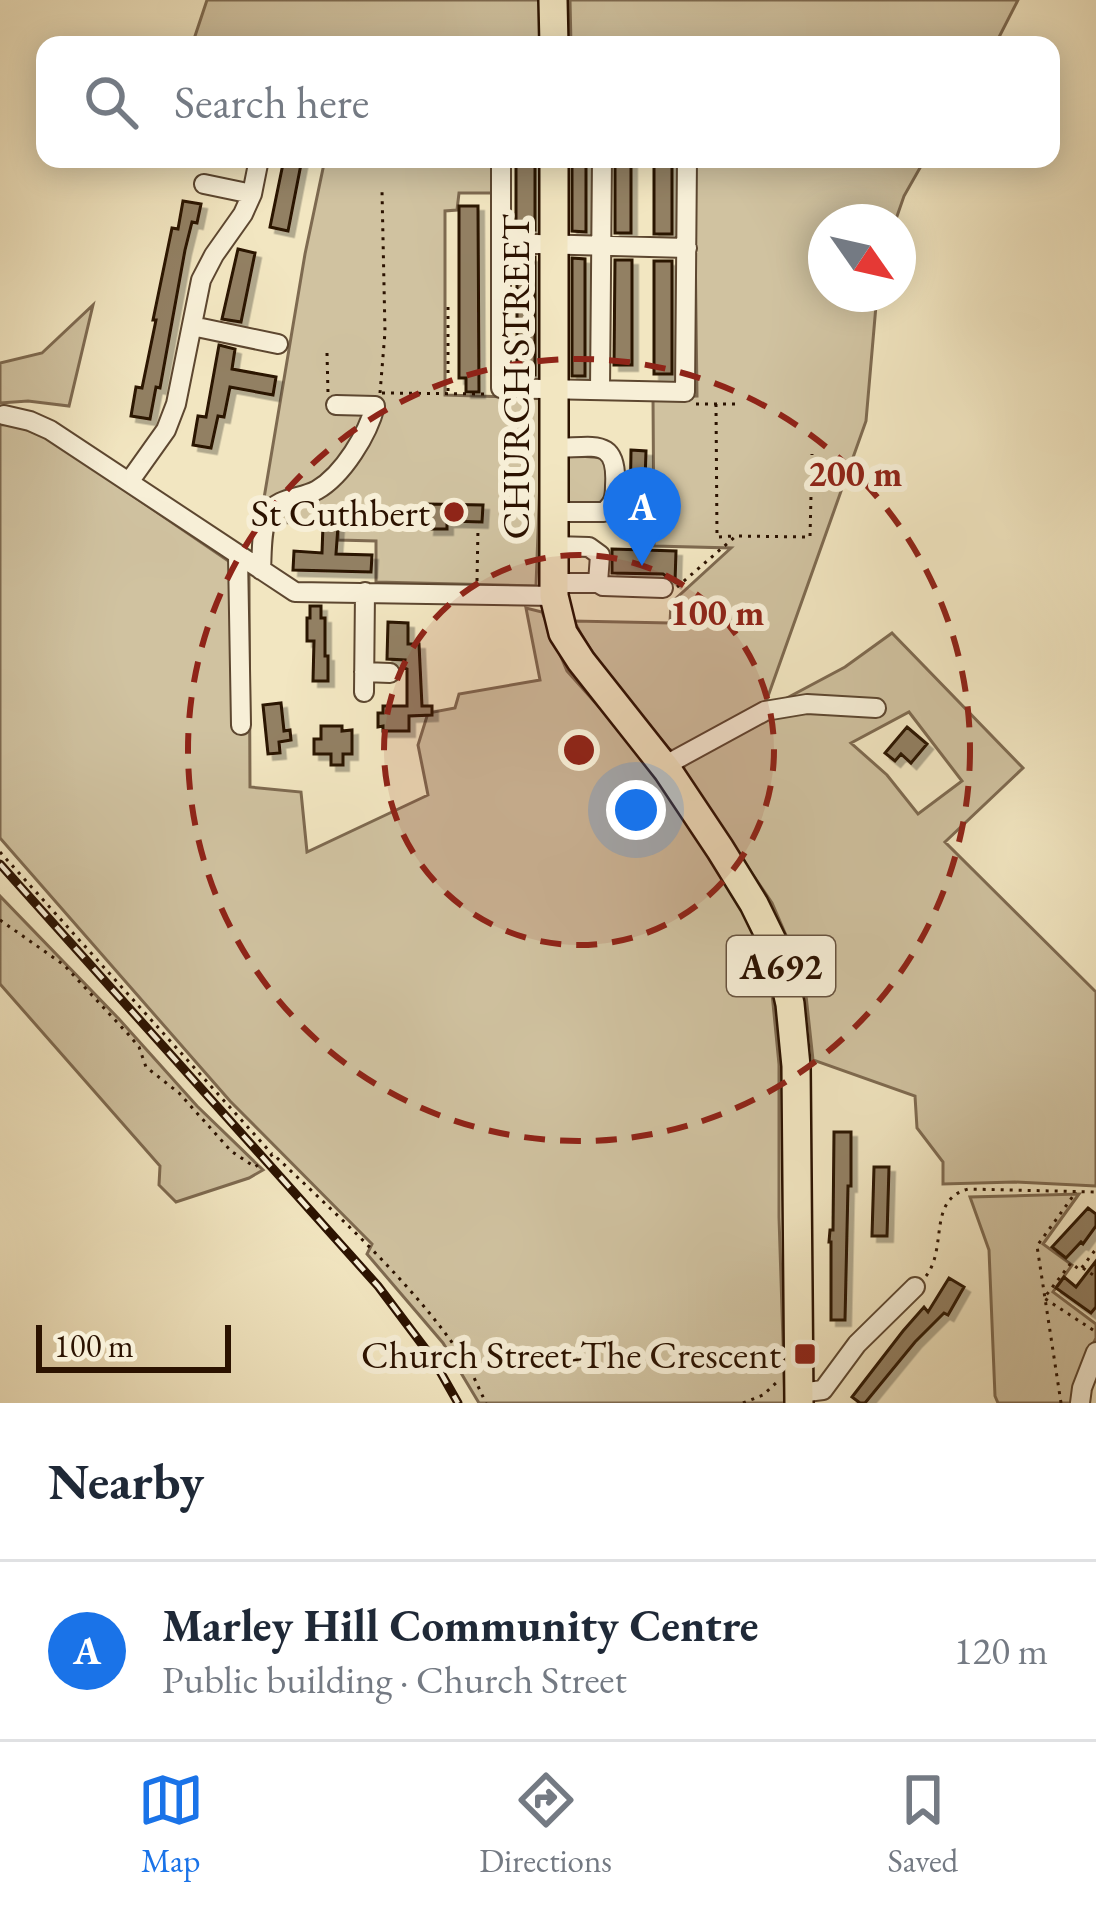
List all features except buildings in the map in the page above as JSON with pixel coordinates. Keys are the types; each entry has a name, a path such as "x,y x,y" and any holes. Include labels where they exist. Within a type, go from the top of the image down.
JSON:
{"highway":[{"path":"553,0 554,36"},
{"name":"CHURCH STREET","path":"554,168 554,589"},
{"name":"A692","path":"554,589 562,633 721,849 779,955 796,1066 799,1398"}],"street":[{"path":"129,482 166,430 176,404 201,280 243,214 257,168"},
{"path":"501,168 501,388 686,392 687,168"},
{"path":"600,390 602,168"},
{"path":"204,184 252,194"},
{"path":"501,243 687,248"},
{"path":"192,326 278,344"},
{"path":"261,570 268,513 278,502 318,489 334,477 371,420 377,399 336,405"},
{"path":"4,415 50,430 295,592 476,594 598,583 663,588"},
{"path":"554,448 601,448 616,463 615,499 610,508 554,512"},
{"path":"554,546 596,549 600,555 598,583"},
{"path":"238,556 242,725"},
{"path":"365,592 364,682 390,673"},
{"path":"664,766 765,711 807,704 875,708"},
{"path":"799,1398 823,1390 857,1344 915,1287"},
{"path":"1086,1394 1096,1352"}],"path":[{"path":"382,191 385,332 377,399 494,394 501,388"},
{"path":"448,307 448,394"},
{"path":"327,353 328,402 336,405"},
{"path":"716,404 717,537 810,537 812,454"},
{"path":"476,594 478,528"},
{"path":"663,588 680,587 736,536"},
{"path":"0,852 273,1154 412,1294 468,1367 486,1403"},
{"path":"0,920 64,965 139,1047 146,1067 178,1093 231,1151 255,1166 273,1154"},
{"path":"915,1287 932,1268 942,1211 952,1194 968,1189 1096,1192"},
{"path":"1061,1403 1037,1246 1077,1191"},
{"path":"1044,1298 1071,1263 1080,1270 1096,1249"},
{"path":"1082,1267 1096,1277"},
{"path":"1044,1298 1094,1330"}],"shaded area":[{"path":"207,0 541,0 541,36 195,36"},
{"path":"570,0 1018,0 1000,36 571,36"},
{"path":"323,168 495,168 495,193 459,193 457,210 445,211 445,395 543,398 536,586 376,582 376,541 338,540 338,524 260,522"},
{"path":"694,168 920,168 901,204 808,204 808,312 875,312 866,421 766,702 678,753 669,749 618,687 574,621 670,623 671,603 731,548 654,546 653,397 697,396"},
{"path":"93,305 69,406 0,403 0,363 42,353"},
{"path":"12,424 48,438 249,575 250,787 301,792 307,852 428,795 418,745 428,713 455,708 459,694 540,680 526,608 542,612 567,671 640,753 739,898 770,973 779,1064 785,1403 479,1403 443,1343 367,1254 372,1244 230,1101 0,838 0,425"},
{"path":"565,455 603,457 611,490 602,506 565,505"},
{"path":"892,633 1023,768 945,842 1096,992 1096,1186 943,1184 943,1162 917,1128 915,1096 813,1060 804,977 772,903 682,770 785,699 845,667","holes":["909,712 962,781 918,814 887,775 851,743"]},
{"path":"0,896 263,1170 176,1202 159,1185 160,1166 0,984"},
{"path":"1079,1194 1043,1244 1072,1265 1053,1292 1096,1324 1096,1338 1073,1403 998,1403 989,1250 970,1197"}],"railway":[{"path":"0,864 378,1286 433,1359 458,1403"}],"place":[{"name":"St Cuthbert","path":"454,512"},
{"name":"Marley Hill Community Centre","path":"642,566"},
{"name":"Church Street-The Crescent","path":"805,1354"}]}
